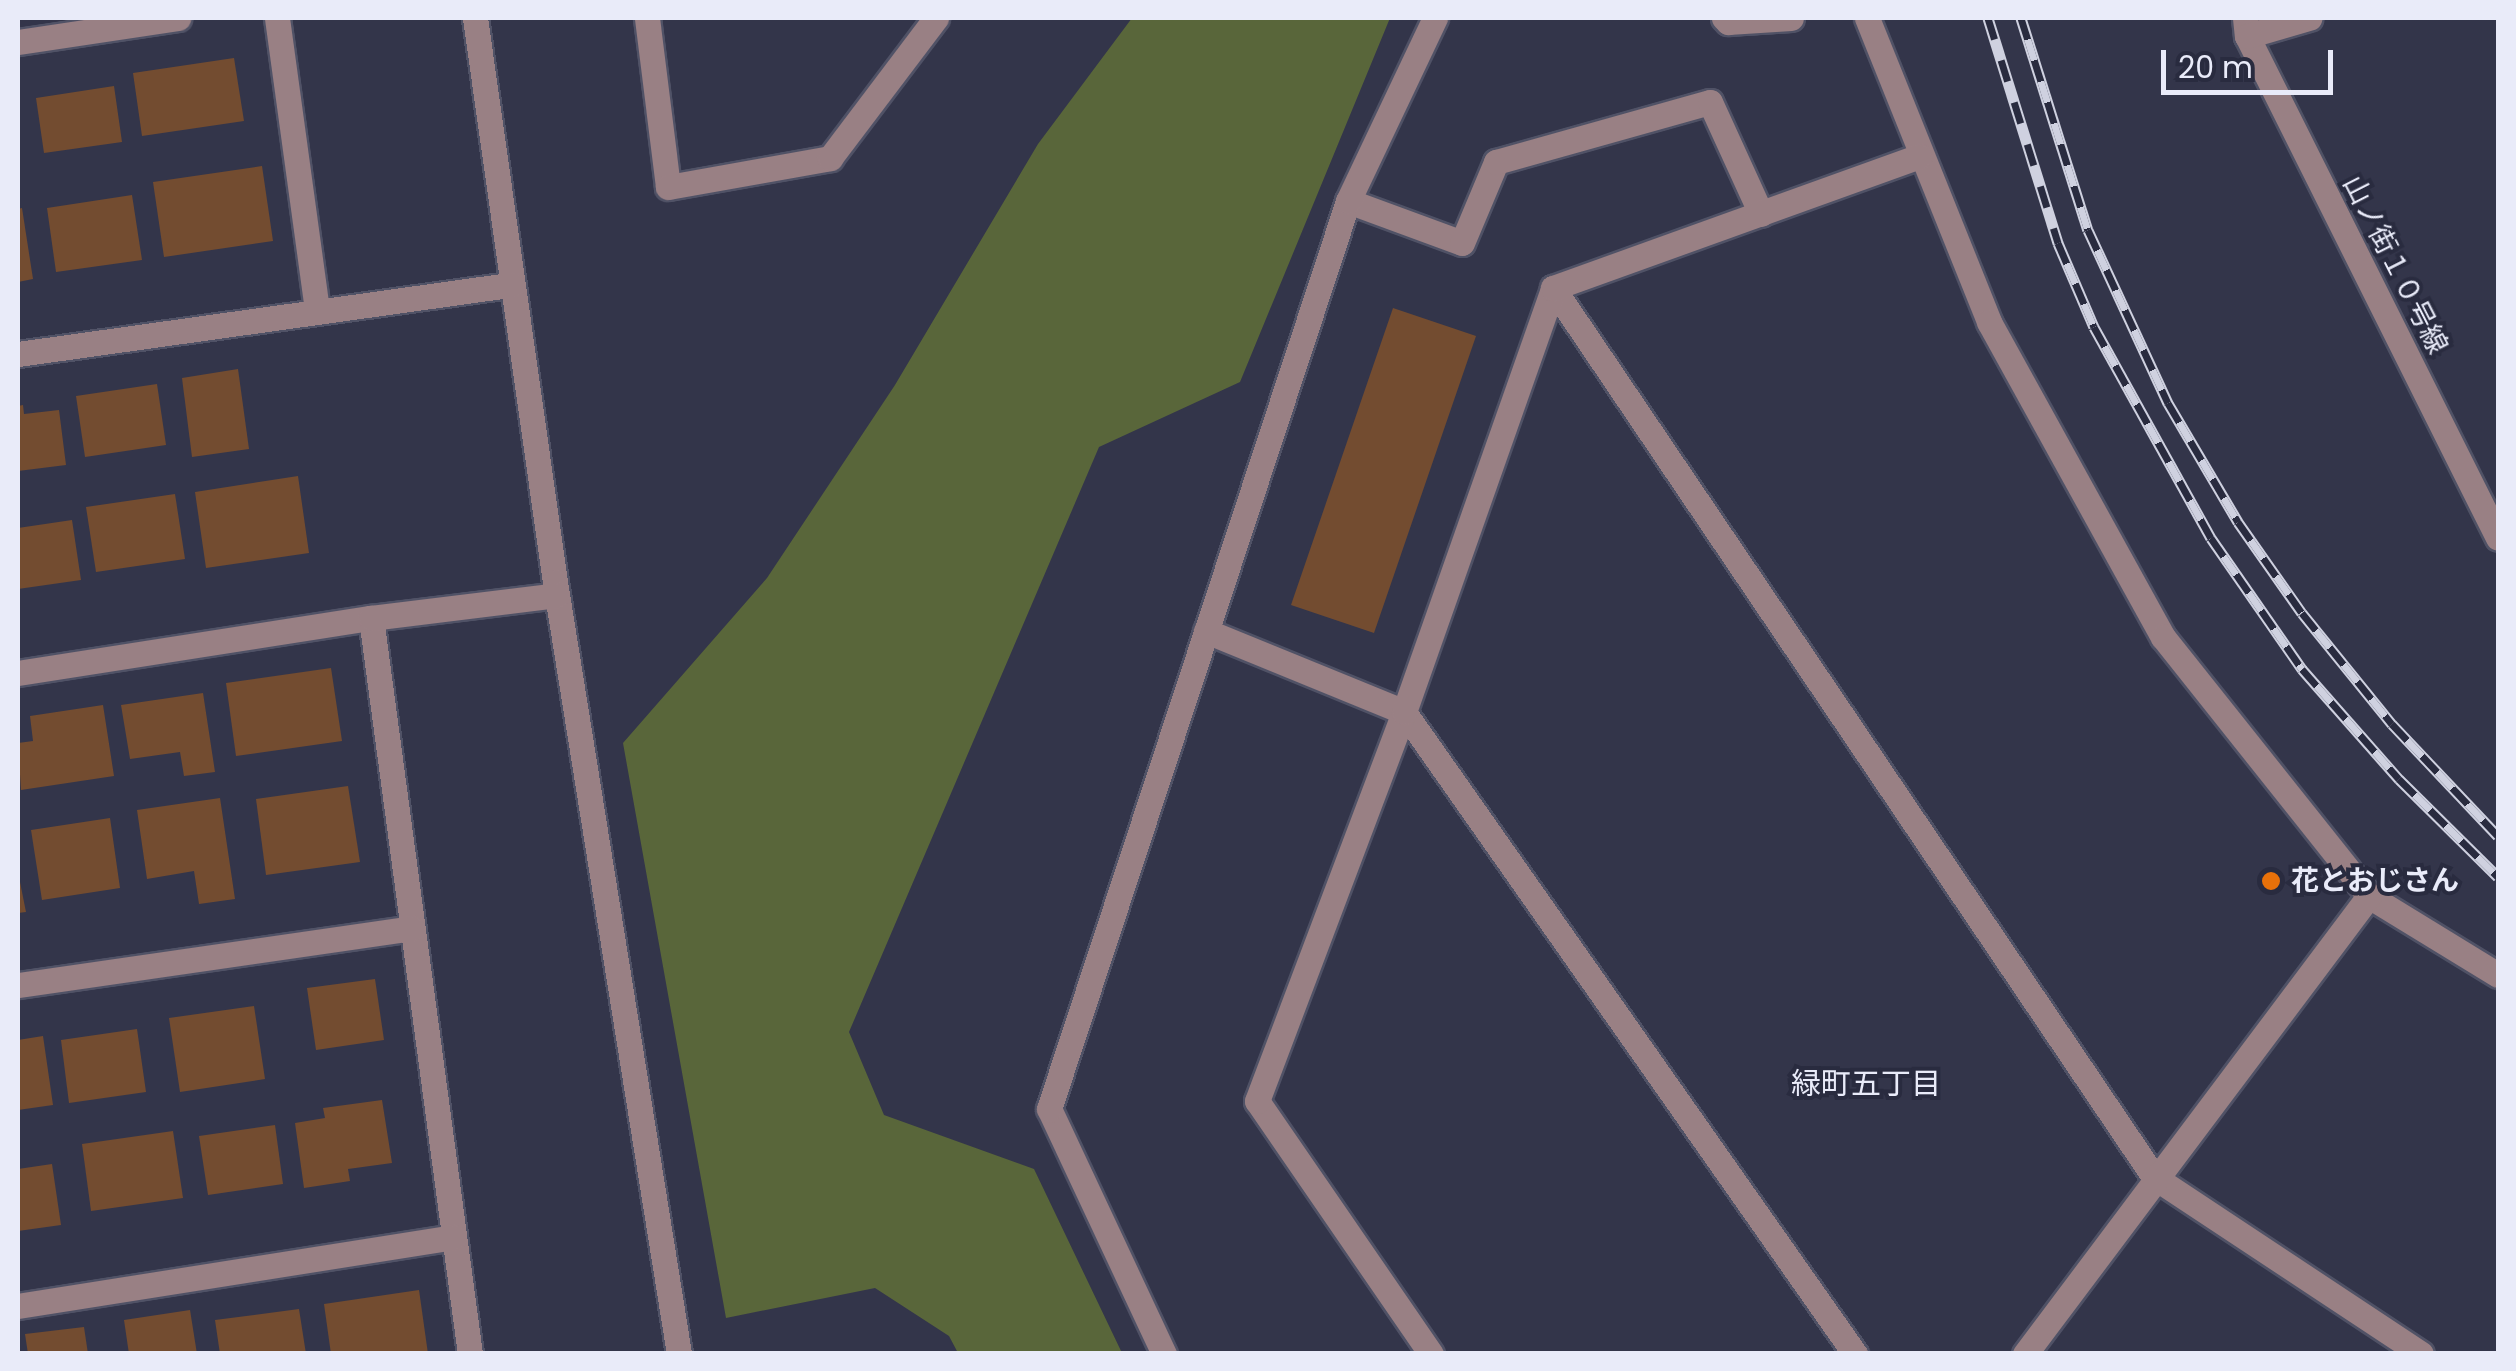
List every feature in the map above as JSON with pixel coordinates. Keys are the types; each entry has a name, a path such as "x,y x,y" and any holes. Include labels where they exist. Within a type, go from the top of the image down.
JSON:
{"street":[{"path":"18,42 178,18"},
{"path":"276,18 318,311"},
{"path":"474,18 558,594 679,1354"},
{"path":"647,18 668,186 830,158 936,18"},
{"path":"1164,1354 1049,1108 1348,202 1434,18"},
{"path":"1724,18 1728,22 1790,18"},
{"path":"1866,18 1989,322 2163,636 2369,896 2498,975"},
{"path":"2246,27 2309,18"},
{"name":"山ノ街１０号線","path":"2246,27 2498,538"},
{"path":"1348,202 1462,243 1496,162 1710,102 1761,214"},
{"path":"1553,288 1919,156"},
{"path":"18,354 512,286"},
{"path":"1431,1354 1257,1101 1404,712 1553,288"},
{"path":"1553,288 2154,1177 2421,1354"},
{"path":"18,673 370,618 558,594"},
{"path":"370,618 470,1354"},
{"path":"1206,631 1404,712 1855,1354"},
{"path":"2025,1354 2154,1177 2369,896"},
{"path":"18,985 412,928"},
{"path":"18,1306 454,1237"}],"green space":[{"path":"1132,18 1390,18 1240,382 1099,447 849,1032 884,1115 1034,1169 1122,1353 958,1353 949,1336 875,1288 726,1318 623,743 767,578 895,385 1038,144"}],"building":[{"path":"234,58 244,121 142,136 133,73"},
{"path":"114,86 122,142 44,153 36,98"},
{"path":"262,166 273,241 164,257 153,182"},
{"path":"132,195 142,260 56,272 47,208"},
{"path":"22,208 33,279 18,282 18,209"},
{"path":"1393,308 1476,336 1374,633 1291,605"},
{"path":"238,369 249,449 192,457 182,378"},
{"path":"157,384 166,445 85,457 76,396"},
{"path":"23,405 24,414 59,410 66,465 18,471 18,406"},
{"path":"298,476 309,553 206,568 195,492"},
{"path":"175,494 185,559 96,572 86,507"},
{"path":"72,520 81,580 18,589 18,528"},
{"path":"331,668 342,741 236,756 226,683"},
{"path":"203,693 215,772 184,776 180,752 130,759 121,705"},
{"path":"103,705 114,776 21,790 18,743 33,741 30,716"},
{"path":"348,786 360,862 266,875 256,799"},
{"path":"220,798 235,899 199,904 194,871 147,879 137,810"},
{"path":"110,818 120,888 42,900 31,830"},
{"path":"18,872 26,912 18,913"},
{"path":"375,979 384,1040 316,1050 307,988"},
{"path":"254,1006 265,1079 180,1092 169,1018"},
{"path":"137,1029 146,1092 69,1103 61,1040"},
{"path":"43,1036 53,1105 18,1110 18,1040"},
{"path":"382,1100 392,1163 348,1169 350,1181 304,1188 295,1123 325,1118 323,1108"},
{"path":"275,1125 283,1184 208,1195 199,1136"},
{"path":"173,1131 183,1198 91,1211 82,1144"},
{"path":"52,1164 61,1225 18,1231 18,1169"},
{"path":"419,1290 428,1354 331,1354 324,1304"},
{"path":"299,1309 306,1354 220,1354 215,1320"},
{"path":"190,1310 197,1354 129,1354 124,1320"},
{"path":"84,1327 88,1354 28,1354 25,1334"}],"railway":[{"path":"1988,18 2058,243 2094,327 2211,538 2302,669 2399,779 2498,877"},
{"path":"2021,18 2088,230 2168,403 2238,522 2302,613 2392,724 2498,836"}],"place":[{"name":"花とおじさん","path":"2271,881"}],"district":[{"name":"緑町五丁目","path":"1866,1084"}]}
